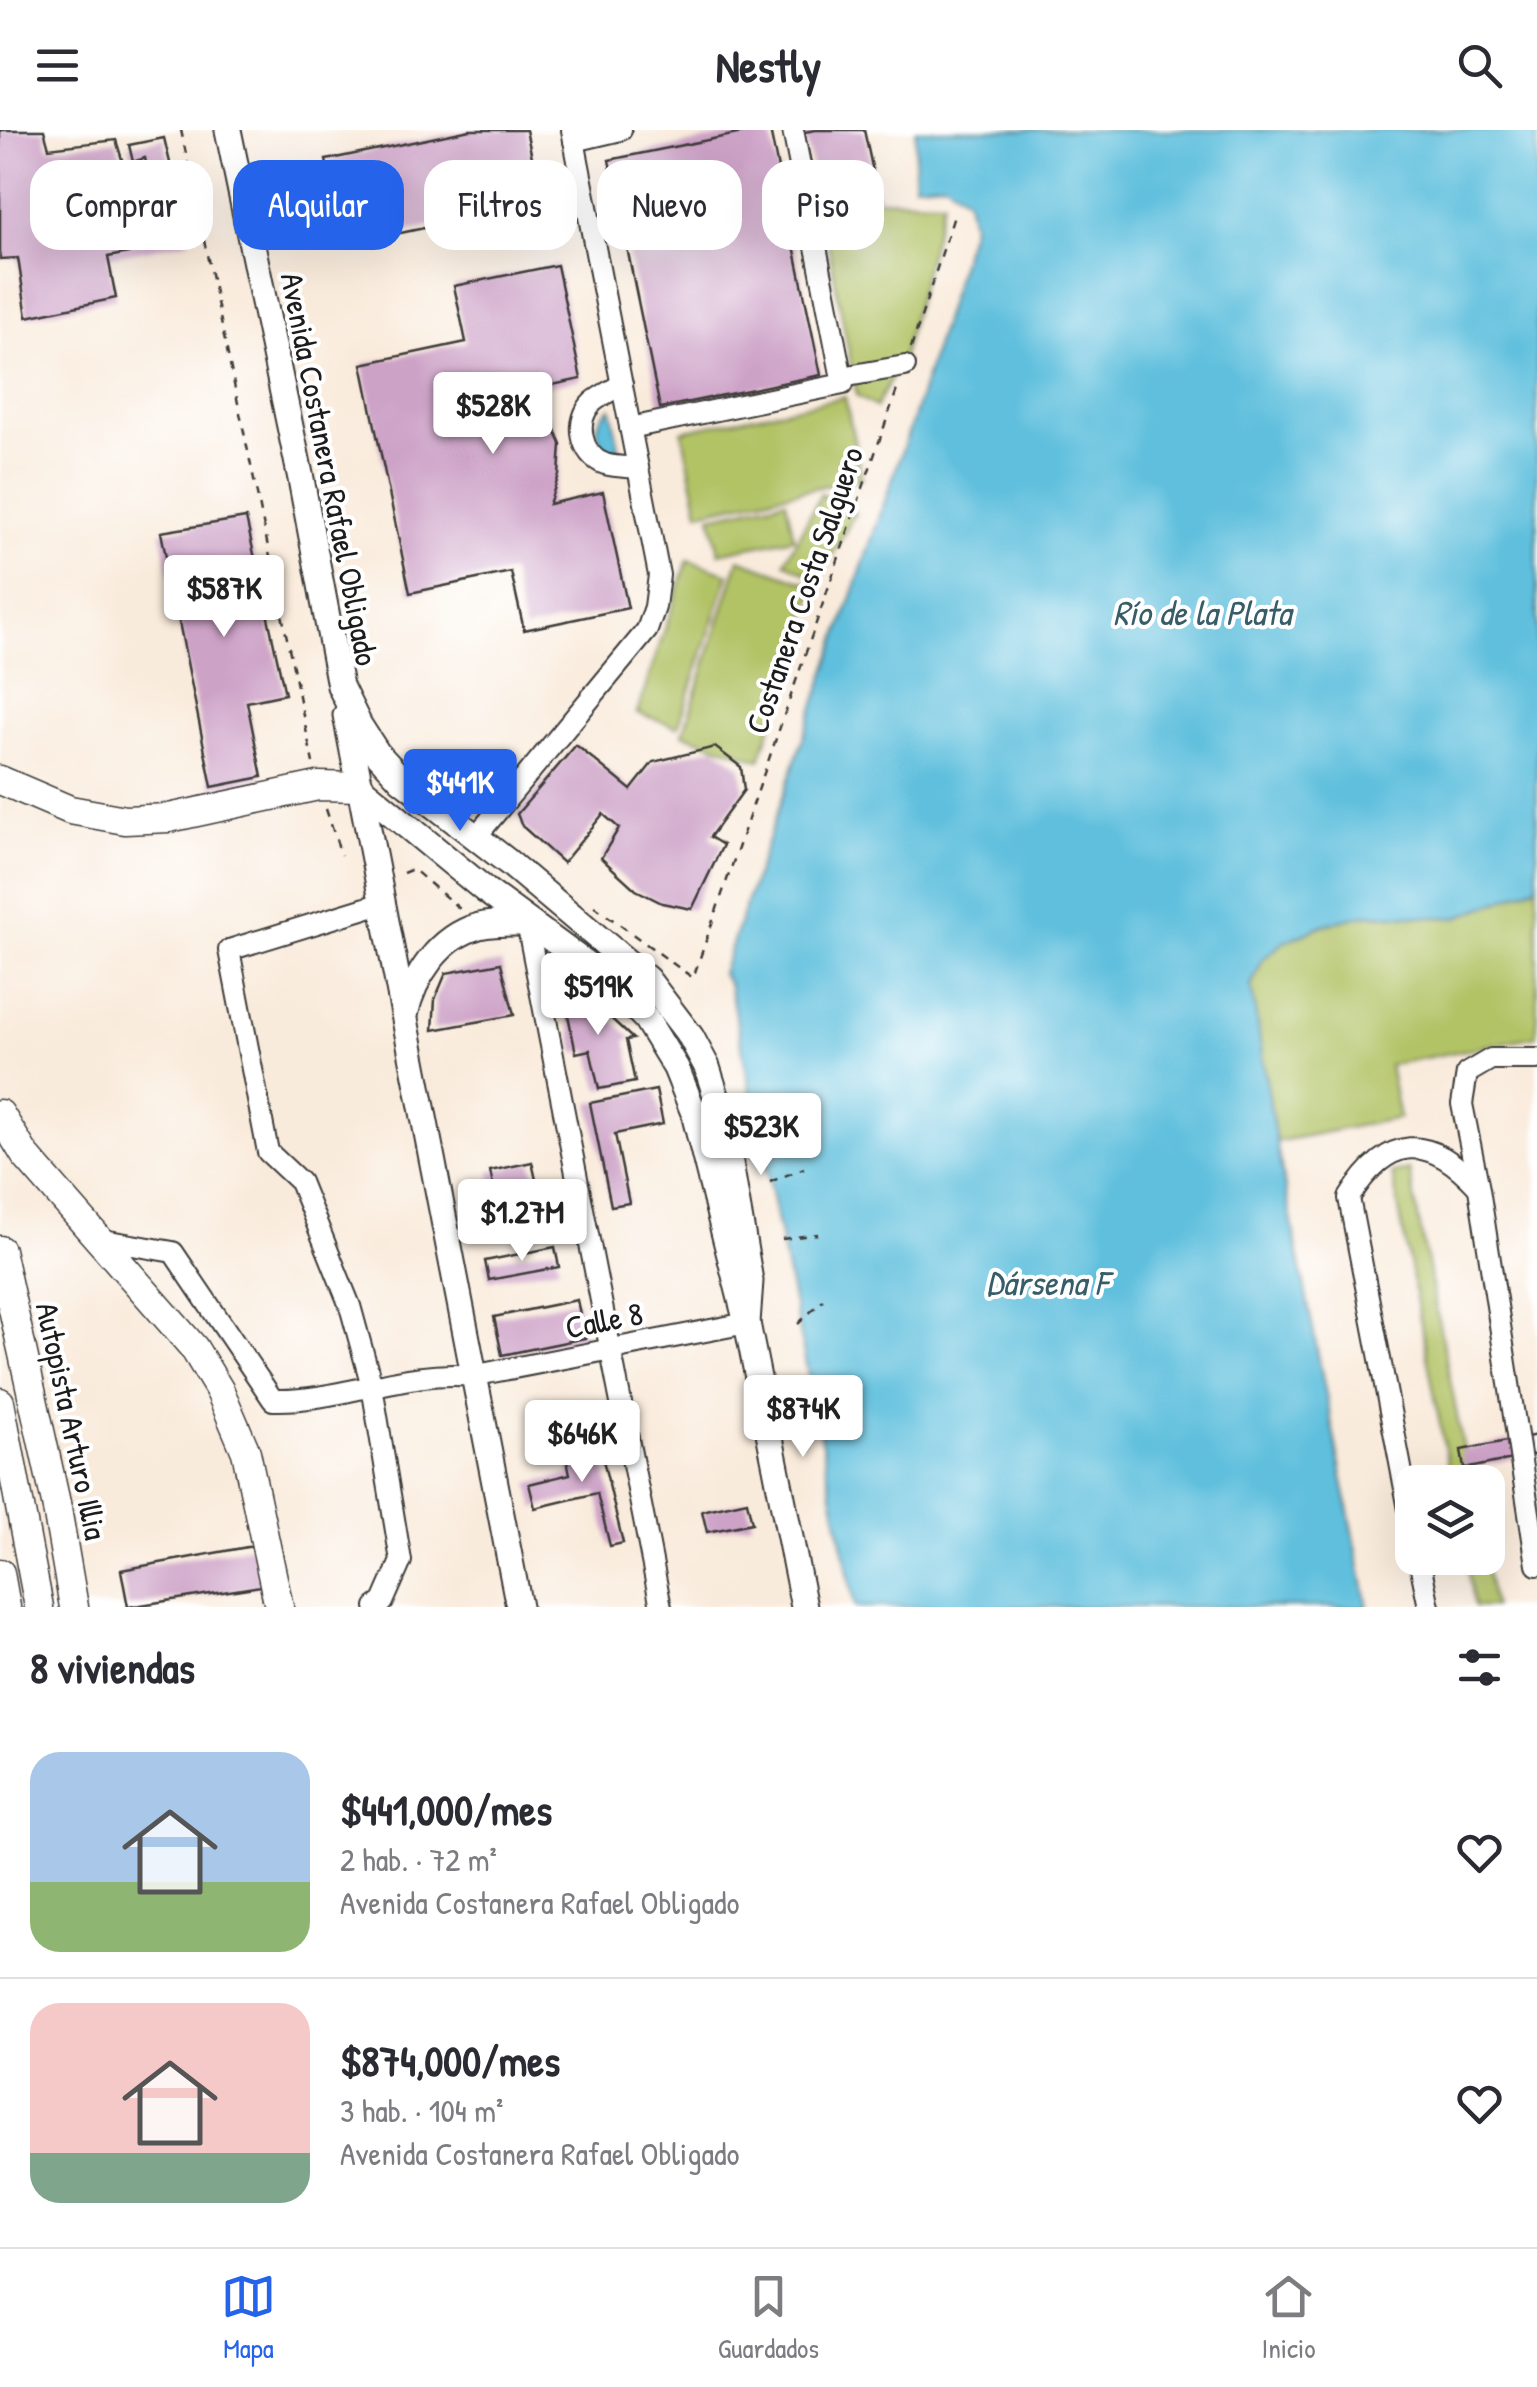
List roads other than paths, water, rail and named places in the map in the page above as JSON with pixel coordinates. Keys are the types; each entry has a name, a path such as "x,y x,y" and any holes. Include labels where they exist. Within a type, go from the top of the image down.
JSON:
{"highway":[{"path":"0,780 60,807 126,820 169,818 318,786 360,788"},
{"path":"0,1114 25,1155 194,1348 220,1391 246,1452 278,1607"},
{"name":"Autopista Arturo Illia","path":"0,1250 56,1502 74,1607"},
{"name":"Autopista Arturo Illia","path":"0,1402 39,1607"},
{"path":"0,1573 6,1607"}],"main road":[{"name":"Avenida Costanera Rafael Obligado","path":"228,130 340,686 378,753 414,791 508,862 647,980 691,1037 719,1104 750,1282 747,1324"},
{"path":"340,686 519,1607"},
{"name":"Avenida Costanera Rafael Obligado","path":"360,788 527,923 588,964 622,993 646,1019 676,1068 694,1113 747,1324 804,1607"},
{"path":"404,1021 409,996 420,974 455,938 477,926 527,923"}],"street":[{"path":"475,838 647,630 655,606 659,574 573,135 621,130"},
{"path":"630,428 843,384 793,130"},
{"path":"842,377 906,366"},
{"path":"622,384 591,404 583,420 582,437 590,454 604,464 638,468"},
{"path":"376,1607 383,1602 401,1560 372,1386 350,1306 300,1182 268,1152 229,950 382,903"},
{"path":"527,923 661,1607"},
{"path":"1535,1060 1491,1059 1467,1073 1462,1104 1479,1189 1537,1564"},
{"path":"1400,1465 1348,1198 1364,1172 1391,1153 1418,1146 1445,1157 1479,1189"},
{"name":"Calle 8","path":"97,1238 173,1252 273,1400 445,1374 472,1376 747,1324"},
{"path":"1422,1575 1428,1607"}],"water":[{"name":"Río de la Plata","path":"916,130 1537,130 1537,886 1457,918 1369,914 1323,925 1284,942 1263,959 1251,986 1276,1142 1368,1607 855,1607 729,985 722,973 912,422 972,226 967,199 945,182 914,184"},
{"path":"611,408 620,453 605,446 598,434 600,421"}],"water label":[{"name":"Dársena F","path":"1047,1282"}]}
